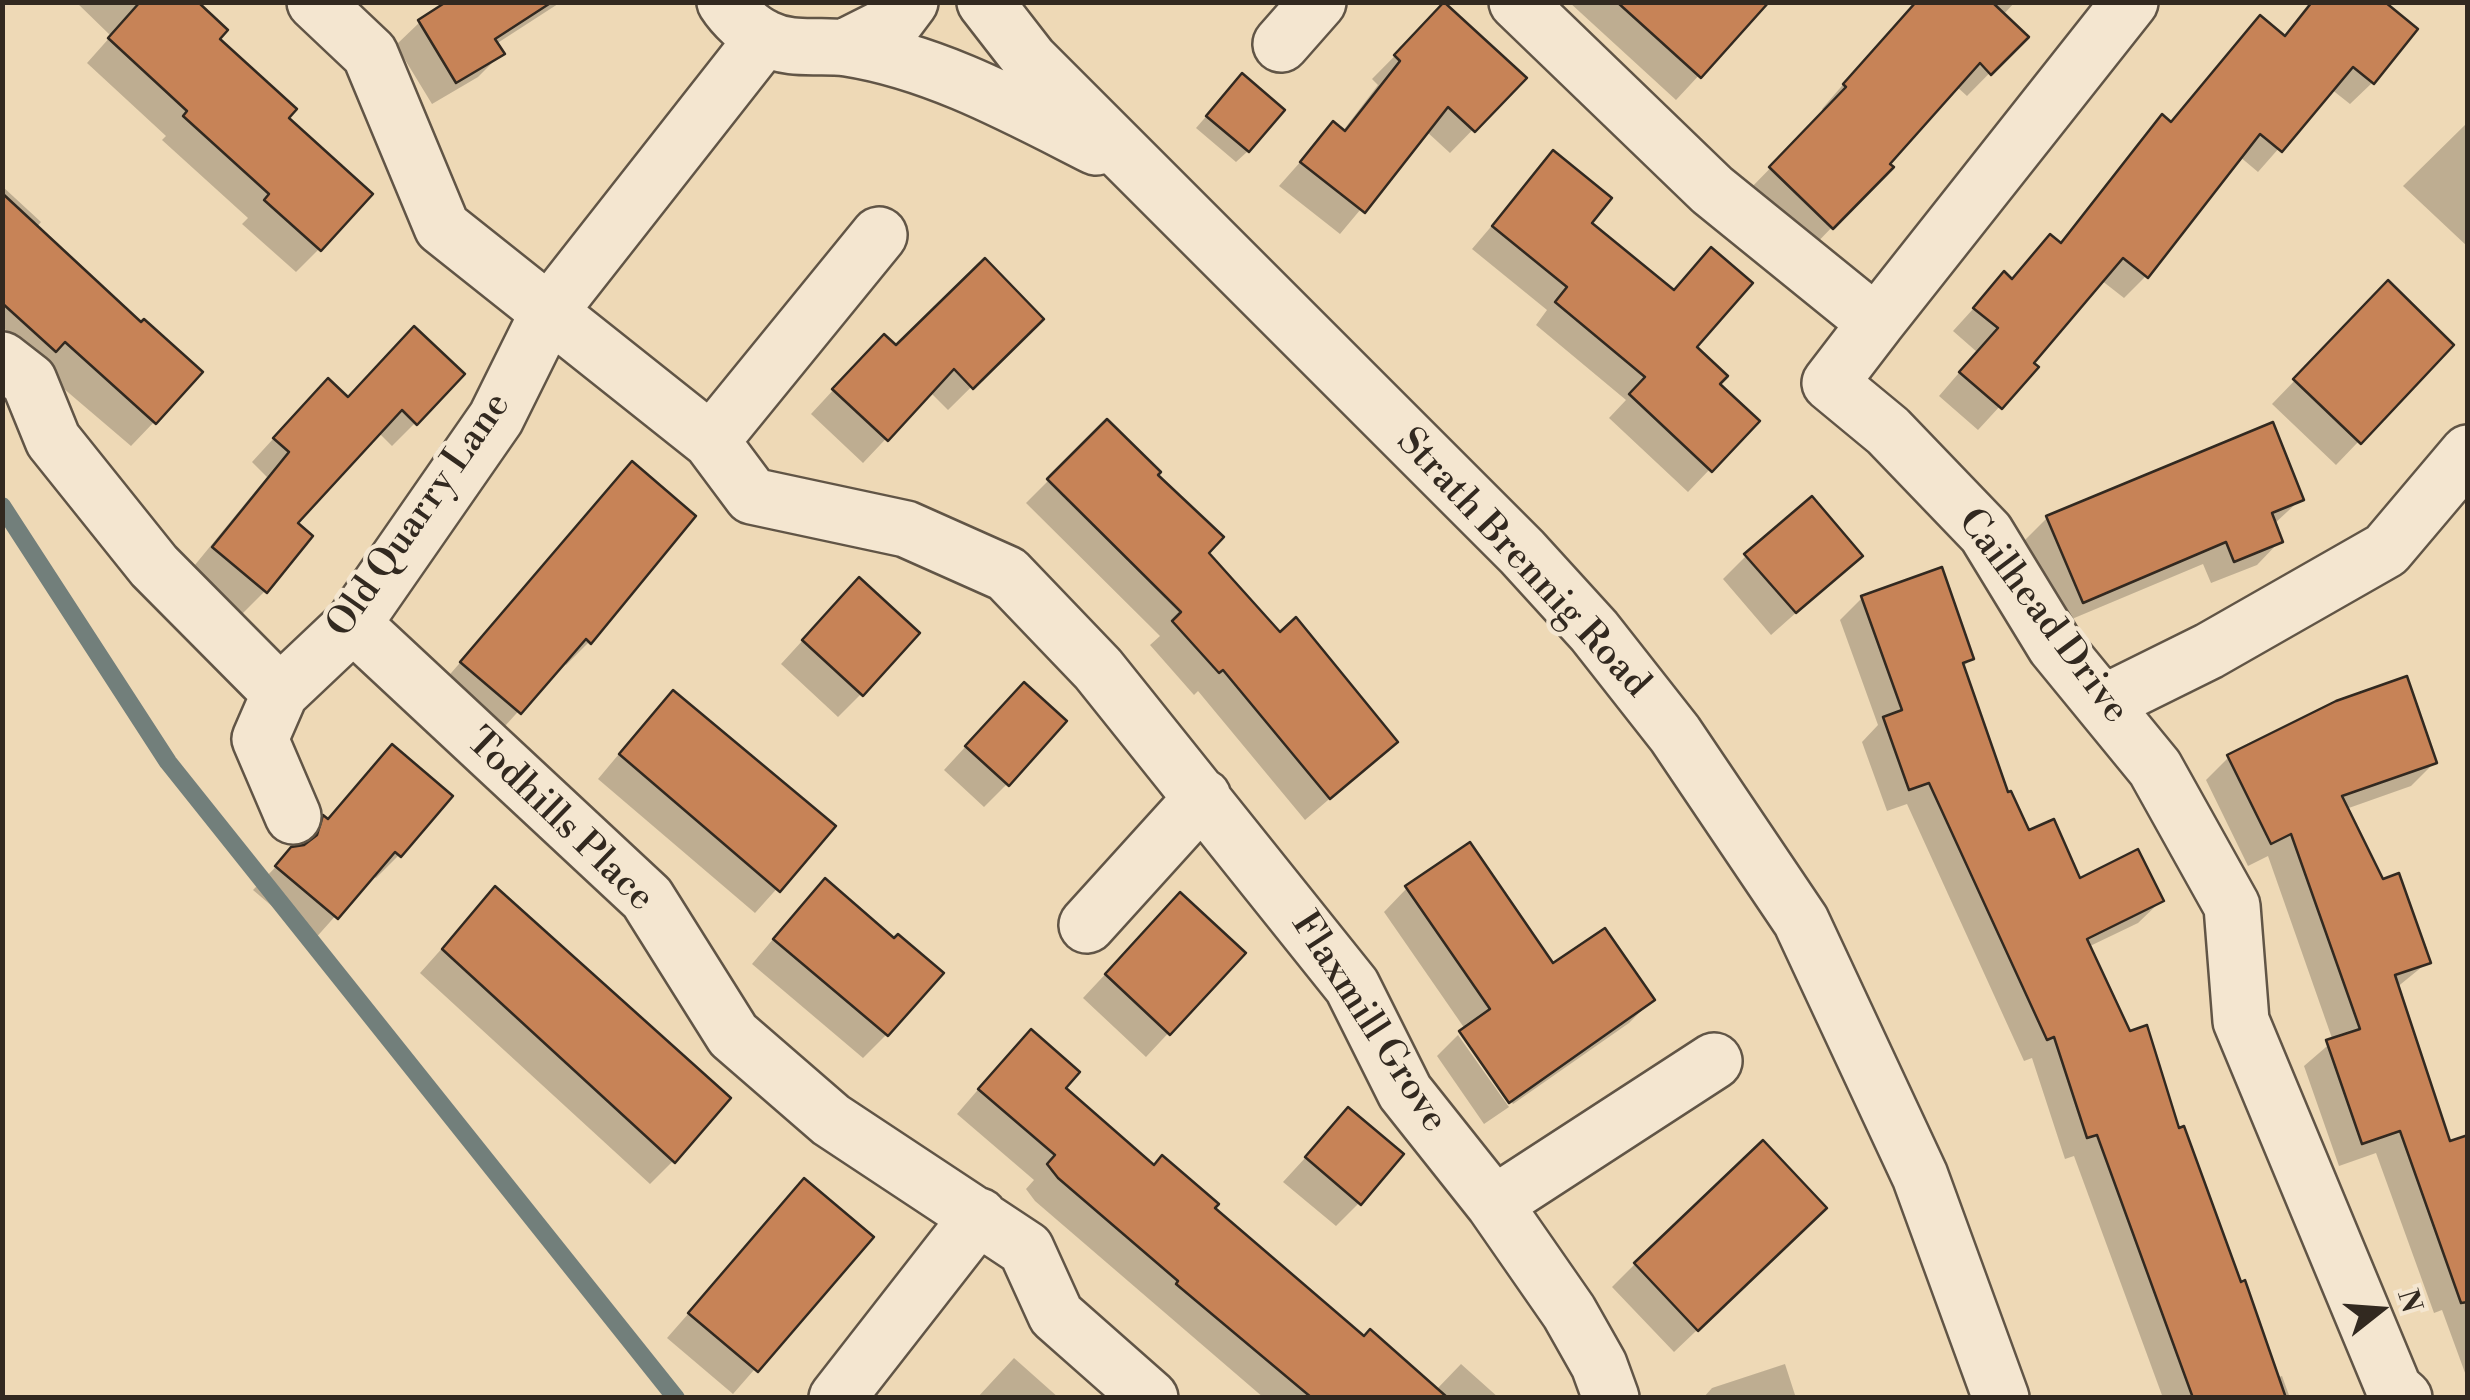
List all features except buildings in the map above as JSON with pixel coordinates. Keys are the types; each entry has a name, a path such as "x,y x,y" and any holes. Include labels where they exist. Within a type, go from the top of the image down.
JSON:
{"street":[{"name":"Flaxmill Grove","path":"315,2 370,54 442,227 710,441 752,496 906,529 1008,574 1098,669 1352,986 1406,1092 1494,1204 1568,1312 1600,1366 1610,1398"},
{"name":"Strath Brennig Road","path":"846,48 895,22 910,2"},
{"name":"Strath Brennig Road","path":"985,2 1030,60 1522,552 1594,631 1675,734 1801,922 1920,1176 2001,1398"},
{"path":"1281,44 1318,2"},
{"path":"1517,2 1712,190 1876,323 2130,2"},
{"name":"Old Quarry Lane","path":"293,816 260,739 280,693 353,624 496,418 548,312 745,20"},
{"name":"Strath Brennig Road","path":"745,20 804,50 846,48 970,84 1139,169"},
{"path":"710,441 879,236"},
{"name":"Cailhead Drive","path":"1876,323 1830,383 1888,431 1986,533 2054,646 2156,768 2232,906 2241,1021 2394,1389 2404,1398"},
{"path":"2,360 28,382 53,440 154,566 280,693"},
{"path":"2104,703 2209,650 2386,550 2468,453"},
{"name":"Todhills Place","path":"353,624 647,898 732,1035 830,1120 1026,1249 1056,1315 1150,1398"},
{"path":"1086,925 1203,797"},
{"path":"1494,1204 1714,1061"},
{"path":"837,1398 979,1216"}],"waterway":[{"path":"2,506 168,762 676,1398"}]}
